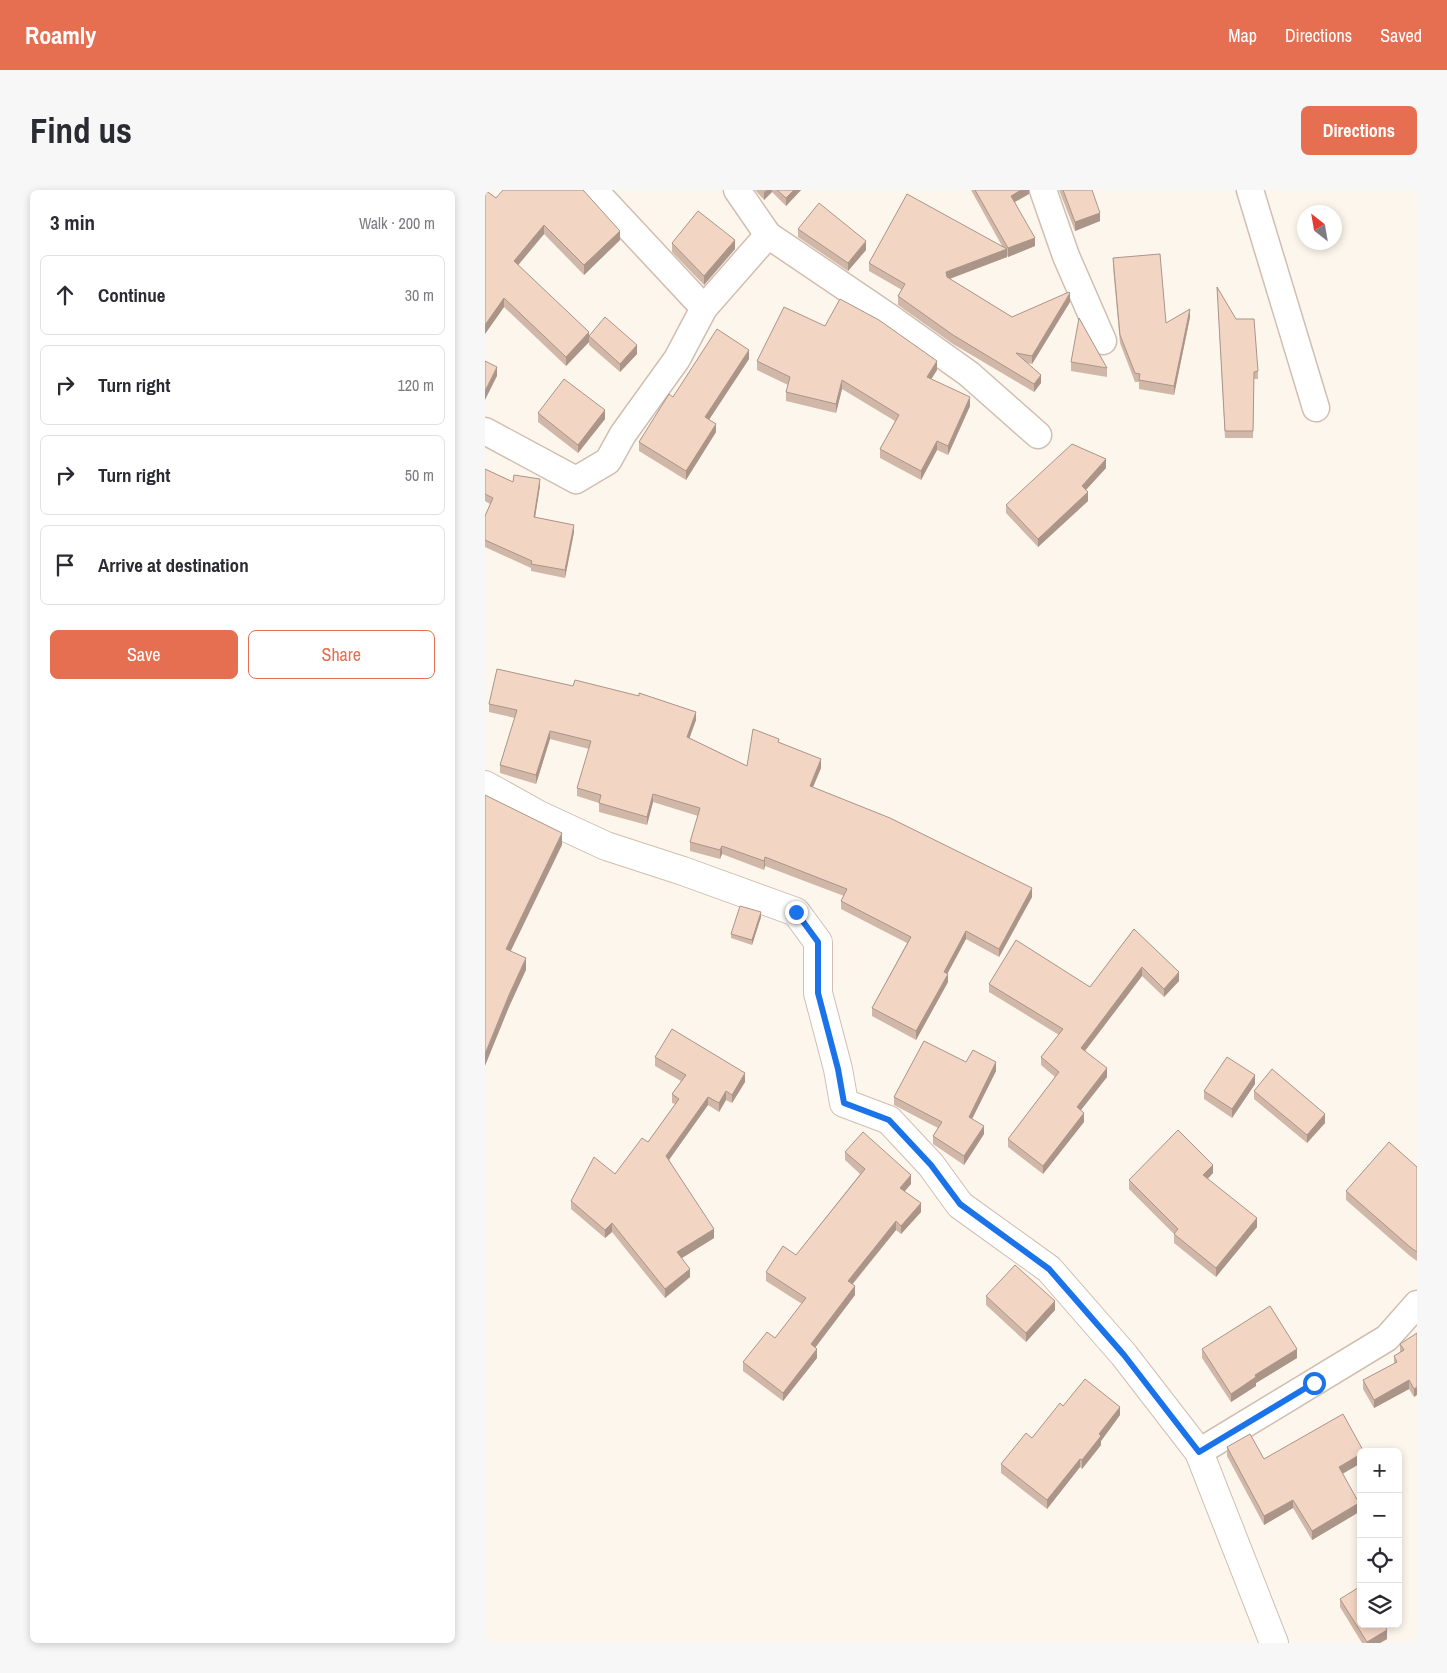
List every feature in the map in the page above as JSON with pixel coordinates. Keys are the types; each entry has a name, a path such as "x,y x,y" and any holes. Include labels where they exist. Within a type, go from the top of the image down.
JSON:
{"street":[{"path":"594,190 704,308"},
{"path":"737,190 768,236 889,317 969,374 1038,435"},
{"path":"1043,190 1066,256 1103,341"},
{"path":"1250,190 1316,408"},
{"path":"485,431 576,480 608,461 623,434 677,359 704,308 768,236"},
{"path":"485,785 539,815 606,846 683,870 796,912 818,942 818,993 838,1069 844,1103 889,1120 931,1165 960,1204 1049,1269 1124,1355 1199,1452 1274,1643"},
{"path":"1199,1452 1387,1338 1417,1304"}],"building":[{"path":"485,190 496,198 503,190 583,190 620,231 584,265 544,225 514,261 589,332 566,357 504,298 485,325"},
{"path":"777,190 794,190 786,198"},
{"path":"975,190 1021,190 1011,196 1035,238 1008,248"},
{"path":"1063,190 1092,190 1100,213 1075,222"},
{"path":"907,194 1007,249 946,272 947,277 1012,317 1070,293 1032,356 1016,353 1041,375 1034,384 953,335 898,296 905,284 869,263"},
{"path":"819,203 866,241 848,263 798,229"},
{"path":"698,211 735,240 704,276 672,243"},
{"path":"1160,254 1166,323 1190,309 1174,386 1139,380 1140,374 1135,373 1120,335 1113,258"},
{"path":"1217,287 1236,319 1254,319 1258,371 1254,372 1253,431 1225,431"},
{"path":"840,299 879,320 937,361 927,377 970,397 948,446 937,441 921,471 880,449 899,415 842,380 836,404 786,392 790,377 757,361 784,307 825,326"},
{"path":"605,317 637,345 620,364 589,336"},
{"path":"1079,318 1107,368 1071,362"},
{"path":"717,329 749,350 705,417 716,424 686,471 639,442 669,394 673,397"},
{"path":"485,361 497,367 485,391"},
{"path":"564,379 605,410 578,445 538,413"},
{"path":"1072,444 1106,459 1082,486 1088,492 1038,539 1006,505"},
{"path":"485,469 513,482 514,475 540,479 534,517 574,525 565,570 531,564 532,561 485,540 485,516 493,498 485,494"},
{"path":"497,669 573,686 575,680 639,696 639,693 696,712 687,737 747,766 753,729 779,739 778,742 821,759 810,786 890,818 1032,888 999,949 966,931 944,972 948,974 916,1031 872,1008 911,937 841,901 847,889 765,857 764,861 722,846 720,850 690,842 700,808 653,794 647,817 599,803 601,795 577,788 591,741 550,731 536,775 500,765 517,710 489,704"},
{"path":"485,795 562,833 506,949 526,958 485,1054"},
{"path":"740,906 761,912 752,940 731,934"},
{"path":"1134,929 1179,972 1164,989 1142,967 1081,1048 1107,1068 1077,1107 1084,1113 1043,1166 1008,1139 1059,1072 1041,1057 1063,1029 989,984 1016,940 1090,987"},
{"path":"672,1029 745,1073 732,1095 726,1091 719,1103 708,1097 666,1156 714,1229 677,1252 690,1269 665,1289 612,1223 605,1230 571,1201 594,1157 615,1174 642,1138 648,1142 679,1099 672,1094 686,1075 655,1057"},
{"path":"924,1041 966,1062 973,1050 996,1062 969,1117 984,1126 964,1156 933,1136 942,1122 894,1097"},
{"path":"1227,1057 1255,1075 1232,1109 1204,1091"},
{"path":"1272,1069 1325,1114 1307,1135 1254,1091"},
{"path":"1178,1130 1213,1165 1203,1175 1257,1218 1216,1268 1174,1234 1178,1229 1129,1180"},
{"path":"863,1132 911,1175 900,1188 921,1203 901,1226 896,1221 848,1281 855,1286 811,1344 817,1349 783,1393 743,1362 767,1332 775,1338 806,1298 766,1272 783,1246 796,1255 865,1169 845,1152"},
{"path":"1389,1142 1417,1167 1417,1252 1346,1191"},
{"path":"1015,1265 1055,1301 1026,1333 986,1296"},
{"path":"1270,1306 1297,1349 1255,1375 1256,1377 1231,1394 1202,1349"},
{"path":"1417,1333 1417,1387 1414,1389 1409,1380 1374,1400 1363,1380 1397,1362 1394,1356 1404,1350 1400,1344"},
{"path":"1085,1379 1120,1407 1099,1434 1101,1436 1047,1500 1001,1464 1026,1433 1032,1438 1060,1403 1063,1406"},
{"path":"1343,1414 1362,1448 1357,1448 1357,1456 1339,1467 1357,1499 1357,1504 1312,1531 1293,1500 1264,1516 1227,1447 1250,1434 1264,1459"},
{"path":"1357,1588 1357,1626 1340,1599"},
{"path":"1358,1628 1386,1628 1387,1630 1367,1642"}],"route":[{"path":"796,912 818,942 818,993 838,1069 844,1103 889,1120 931,1165 960,1204 1049,1269 1124,1355 1199,1452 1314,1383"}]}
